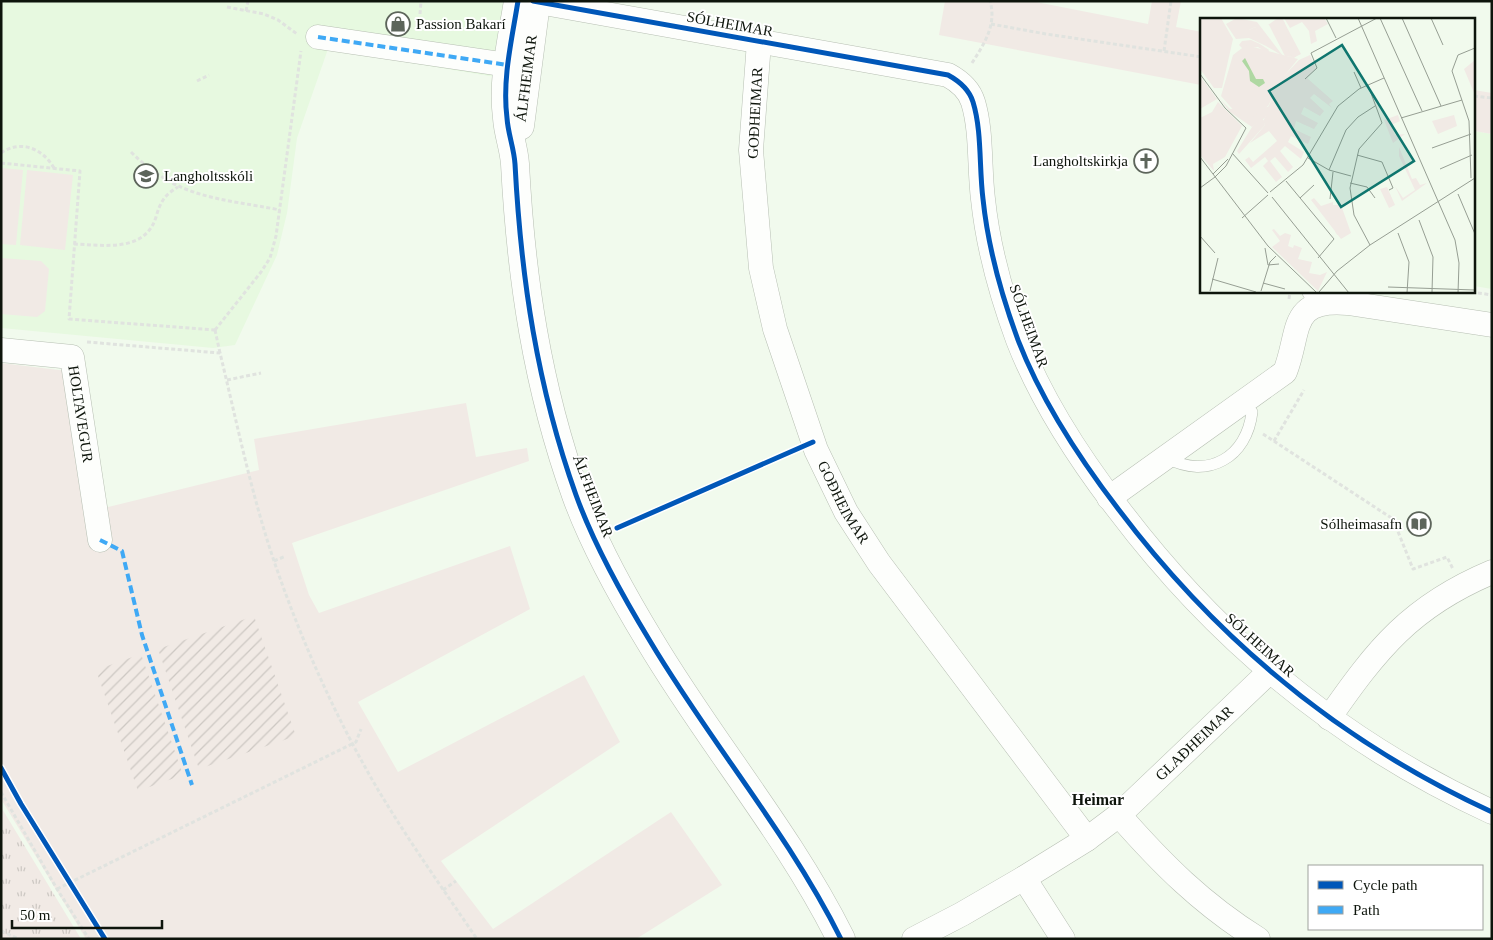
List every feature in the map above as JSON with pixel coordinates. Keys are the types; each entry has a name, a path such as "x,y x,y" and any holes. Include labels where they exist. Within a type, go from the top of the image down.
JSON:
{"street":[{"name":"SÓLHEIMAR","path":"528,5 948,75 957,80 969,92 977,122 978,162 990,242 1007,308 1022,349 1049,407 1110,498 1168,572 1200,607 1269,672 1328,718 1415,774 1492,812"},
{"name":"ÁLFHEIMAR","path":"528,5 508,64 507,119 515,158 523,275 536,356 554,427 576,496 604,556 650,642 798,866 841,939"},
{"name":"ÁLFHEIMAR","path":"515,158 528,5"},
{"path":"312,37 508,64"},
{"name":"GOÐHEIMAR","path":"759,42 751,150 762,268 774,329 816,450 846,512 879,563 1087,839"},
{"path":"1110,498 1285,372 1291,357 1299,319 1311,298 1492,325"},
{"name":"HOLTAVEGUR","path":"1,350 72,357 100,540"},
{"path":"1328,718 1367,664 1397,631 1428,606 1461,585 1492,572"},
{"name":"GLAÐHEIMAR","path":"914,939 1024,878 1087,839 1119,815 1269,672"},
{"path":"1119,815 1162,863 1196,896 1258,939"},
{"path":"1024,878 1063,939"}],"lane":[{"path":"1167,458 1188,466 1210,465 1221,462 1239,447 1251,424 1252,412"}],"path":[{"path":"246,11 248,1"},
{"path":"420,14 422,1"},
{"path":"972,63 988,35 991,24 990,1"},
{"path":"1164,52 1171,1"},
{"path":"216,330 230,314 270,258 280,210 300,56 312,37 278,20 227,7"},
{"path":"991,24 1048,35 1200,57"},
{"path":"197,81 209,75"},
{"path":"1476,96 1492,98"},
{"path":"1,152 14,146 34,148 49,160 54,168"},
{"path":"131,152 147,169 178,187 202,195 280,210"},
{"path":"1,163 80,171 70,319 216,330"},
{"path":"74,244 119,245 136,241 154,224 164,198 178,187"},
{"path":"1472,292 1492,295"},
{"path":"216,330 245,465 274,561 314,665 353,744 396,820 477,939"},
{"path":"77,342 220,353"},
{"path":"227,380 261,373"},
{"path":"1274,441 1304,390"},
{"path":"1251,424 1393,518 1413,569 1447,557 1461,585"},
{"path":"274,561 286,556"},
{"path":"57,889 353,744 356,742 361,729"},
{"path":"1,792 57,889 89,939"},
{"path":"64,874 74,890"},
{"path":"443,890 456,881"},
{"path":"1,931 19,939"}],"shaded area":[{"name":"Langholtsskóli","path":"1,1 524,1 513,80 328,49 297,138 287,213 277,255 235,345 213,348 1,328"},
{"path":"1476,131 1492,134 1492,289 1476,286"}],"green space":[{"path":"945,1 1031,1 1148,24 1152,1 1181,1 1176,27 1200,32 1200,85 939,35"},
{"path":"1476,90 1492,93 1492,134 1476,131"},
{"path":"1,168 23,170 16,245 1,244"},
{"path":"27,170 73,175 65,250 20,245"},
{"path":"1,258 41,261 49,269 45,311 37,317 1,314"},
{"path":"1,363 67,371 96,510 259,470 254,439 466,403 476,457 527,448 529,461 292,543 309,595 319,613 510,546 530,609 358,702 398,772 584,675 620,742 441,861 493,929 671,812 722,885 636,939 86,939 1,799"},
{"path":"254,616 296,736 199,769 158,649"},
{"path":"141,654 183,775 138,791 96,670"},
{"path":"1,807 81,939 1,939"}],"marked path":[{"path":"318,37 508,65"},
{"path":"100,540 122,551 142,635 192,785"}],"cycle path":[{"path":"518,1 508,59 506,103 514,158 522,248 533,331 541,372 562,454 576,495 600,551 640,624 673,678 797,862 841,939"},
{"path":"533,1 948,75 960,83 971,97 976,113 988,235 1001,288 1018,340 1050,407 1076,450 1104,490 1157,558 1198,603 1241,645 1286,684 1334,721 1384,754 1437,785 1492,812"},
{"path":"617,528 813,442"},
{"path":"1,768 21,804 105,939"}],"place":[{"name":"Passion Bakarí","path":"398,24"},
{"name":"Langholtskirkja","path":"1146,161"},
{"name":"Langholtsskóli","path":"146,176"},
{"name":"Sólheimasafn","path":"1419,524"}],"district":[{"name":"Heimar","path":"1098,799"}]}
